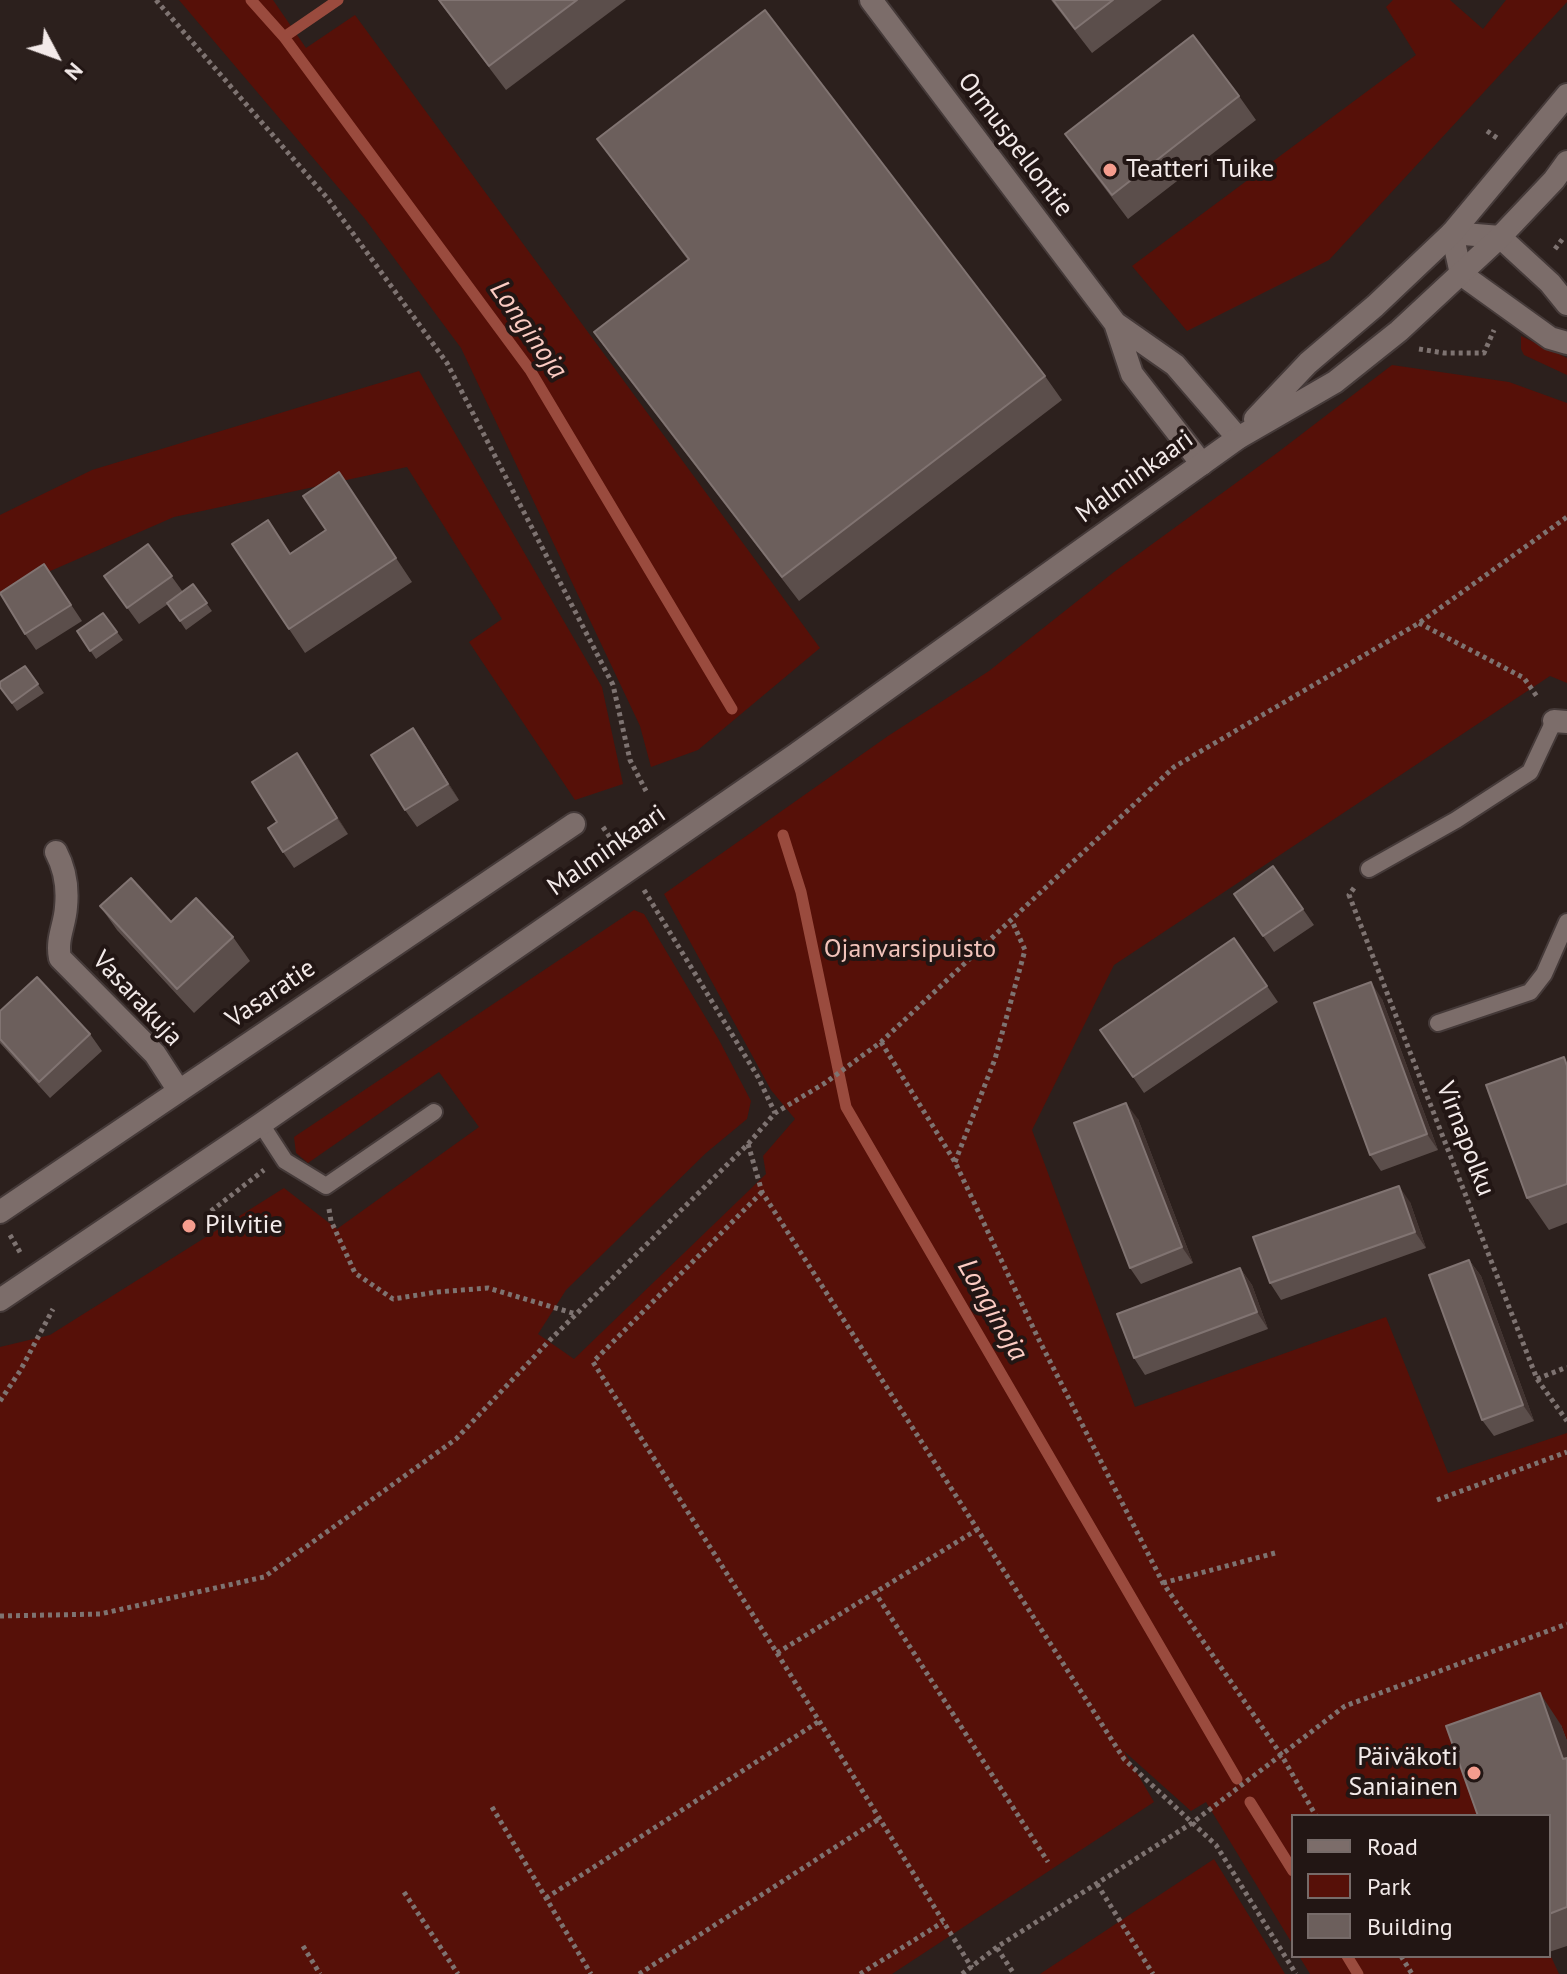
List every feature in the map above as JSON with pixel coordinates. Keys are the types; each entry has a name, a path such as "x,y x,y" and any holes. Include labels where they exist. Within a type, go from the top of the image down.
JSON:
{"main road":[{"name":"Ormuspellontie","path":"871,0 1115,323 1175,365 1238,438"},
{"name":"Malminkaari","path":"1238,438 1308,363 1375,306 1452,233 1567,95"},
{"name":"Malminkaari","path":"0,1300 261,1124 795,755 1238,438 1335,382 1399,331 1461,274 1554,180 1567,162"},
{"path":"1567,304 1550,283 1500,237 1452,233 1461,274 1550,338 1567,343"},
{"name":"Ormuspellontie","path":"1115,323 1132,374 1202,464"},
{"name":"Vasaratie","path":"0,1212 574,824"},
{"name":"Vasarakuja","path":"56,852 65,870 66,908 58,940 60,958 155,1054 179,1091"}],"lane":[{"path":"1369,869 1456,820 1530,772 1560,722"},
{"path":"1438,1023 1530,992 1544,974 1567,922"},
{"path":"261,1124 285,1161 326,1186 434,1112"}],"path":[{"path":"156,0 328,199 447,363 613,685 630,760 646,791"},
{"path":"1420,350 1484,353"},
{"path":"0,1616 100,1614 264,1577 456,1439 775,1113 854,1064 881,1042 1174,767 1419,623 1567,517"},
{"path":"1419,623 1524,678 1560,722"},
{"name":"Virnapolku","path":"1369,869 1349,895 1537,1379 1567,1421"},
{"path":"650,899 758,1077 775,1113"},
{"path":"955,1162 995,1059 1025,950 1012,921"},
{"path":"881,1042 955,1162 1037,1336 1163,1583 1282,1756 1315,1814"},
{"path":"748,1144 762,1192 1124,1759 1216,1845 1296,1974"},
{"path":"211,1211 263,1171 285,1161"},
{"path":"326,1186 331,1221 355,1273 393,1299 488,1288 577,1314"},
{"path":"762,1192 593,1362 972,1968"},
{"path":"0,1401 53,1309"},
{"path":"1537,1379 1567,1367"},
{"path":"1437,1500 1567,1452"},
{"path":"777,1653 978,1529"},
{"path":"1163,1583 1275,1553"},
{"path":"874,1591 1048,1862"},
{"path":"962,1974 997,1947 1192,1823 1345,1706 1567,1624"},
{"path":"546,1898 818,1722"},
{"path":"492,1807 591,1974"},
{"path":"639,1974 879,1819"},
{"path":"1097,1884 1153,1974"},
{"path":"404,1892 458,1974"},
{"path":"860,1974 943,1922"},
{"path":"303,1946 320,1974"},
{"path":"997,1947 1014,1974"}],"green space":[{"path":"179,0 273,0 306,48 355,15 820,648 698,750 651,767 640,726 461,348 365,219"},
{"path":"1393,0 1450,0 1483,29 1506,0 1567,2 1329,260 1187,331 1132,266 1416,55 1386,7"},
{"path":"1521,336 1567,358 1567,375 1524,355"},
{"name":"Ojanvarsipuisto","path":"1392,365 1509,382 1567,403 1567,683 1550,676 1114,965 1032,1130 1135,1407 1386,1317 1448,1473 1567,1433 1567,1741 1561,1725 1491,1814 1291,1814 1291,1942 1206,1802 1191,1811 1124,1751 1154,1802 892,1974 0,1974 0,1347 50,1335 284,1188 337,1229 479,1127 439,1072 308,1163 296,1153 294,1137 634,910 644,914 719,1040 751,1101 747,1119 706,1153 566,1290 538,1334 574,1359 766,1174 763,1156 795,1119 771,1090 664,894 888,736 989,671 1114,572"},
{"path":"419,371 602,687 623,784 575,800 469,642 502,619 407,467 174,517 0,593 0,515 92,470"},
{"path":"1214,1859 1285,1974 1040,1974"},
{"path":"1551,1956 1559,1974 1310,1974 1300,1958"}],"building":[{"path":"439,0 577,0 489,66"},
{"path":"1053,0 1113,0 1075,29"},
{"path":"765,10 1045,376 782,577 594,332 689,259 597,139"},
{"path":"1193,35 1239,96 1112,195 1065,134"},
{"path":"339,472 396,558 289,629 232,544 268,520 290,554 326,530 303,496"},
{"path":"148,544 172,576 127,608 104,576"},
{"path":"44,564 71,605 25,634 0,593"},
{"path":"193,584 207,603 180,621 167,603"},
{"path":"103,613 117,632 90,651 77,631"},
{"path":"25,666 38,684 12,703 0,687 0,682"},
{"path":"413,728 448,784 405,810 371,755"},
{"path":"297,753 337,818 283,852 268,828 277,822 252,782"},
{"path":"1273,866 1303,909 1263,936 1234,894"},
{"path":"131,878 171,922 196,898 233,937 177,989 100,906"},
{"path":"1234,938 1267,986 1133,1077 1100,1030"},
{"path":"37,977 90,1034 39,1082 0,1039 0,1011"},
{"path":"1371,982 1427,1134 1370,1155 1314,1003"},
{"path":"1564,1057 1567,1066 1567,1184 1527,1198 1486,1085"},
{"path":"1126,1103 1182,1247 1130,1268 1074,1123"},
{"path":"1399,1186 1415,1232 1270,1283 1253,1237"},
{"path":"1469,1260 1523,1405 1482,1420 1429,1275"},
{"path":"1240,1268 1257,1312 1134,1358 1117,1314"},
{"path":"1540,1693 1563,1759 1567,1758 1567,1907 1551,1913 1551,1814 1477,1814 1446,1726"}],"waterway":[{"name":"Longinoja","path":"251,0 284,37 530,370 732,709"},
{"path":"284,37 338,0"},
{"name":"Longinoja","path":"783,835 801,892 846,1107 1237,1779"},
{"name":"Longinoja","path":"1250,1802 1291,1868"},
{"name":"Longinoja","path":"1348,1958 1358,1974"}],"place":[{"name":"Teatteri Tuike","path":"1110,170"},
{"name":"Pilvitie","path":"189,1226"},
{"name":"Päiväkoti Saniainen","path":"1474,1773"}]}
